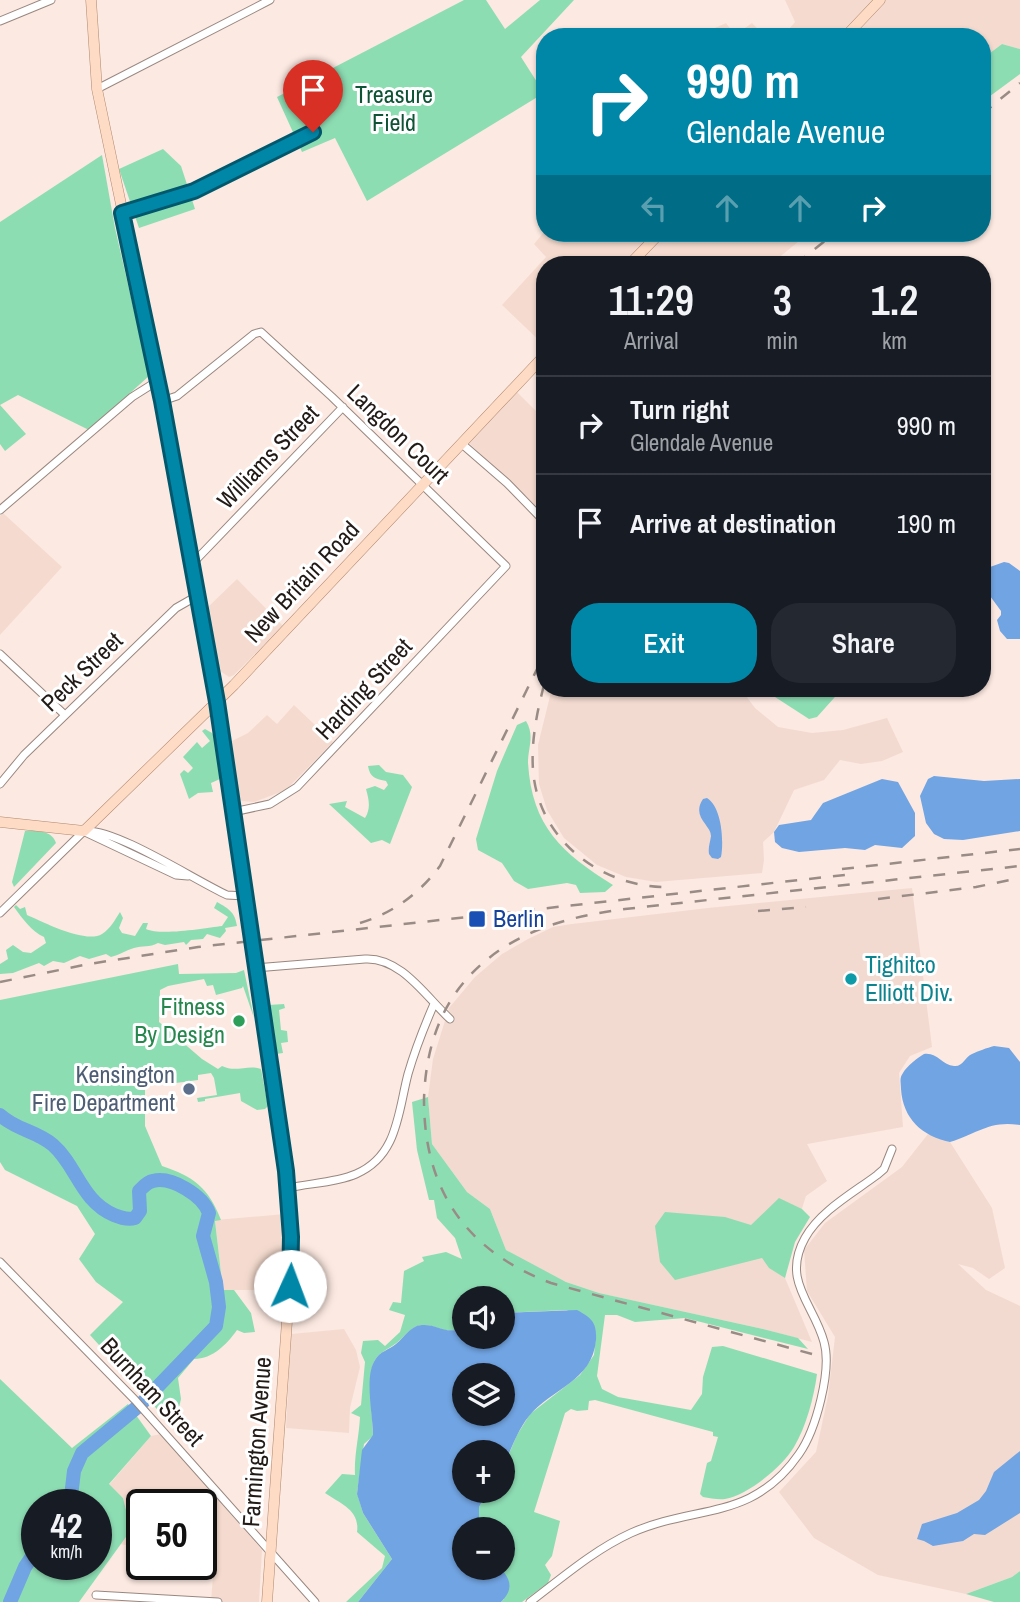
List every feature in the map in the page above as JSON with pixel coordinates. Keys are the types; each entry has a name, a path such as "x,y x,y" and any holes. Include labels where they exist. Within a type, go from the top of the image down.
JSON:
{"main road":[{"name":"Farmington Avenue","path":"91,0 97,89 162,401 217,702 288,1188 290,1286 267,1602"},
{"path":"854,28 880,0"},
{"path":"638,256 651,242"},
{"name":"New Britain Road","path":"84,831 217,702 536,365"},
{"path":"0,822 84,831"}],"street":[{"path":"0,21 51,0"},
{"path":"97,89 270,0"},
{"path":"122,213 194,191 313,132"},
{"name":"Langdon Court","path":"162,401 177,396 254,334 261,332 343,407 506,566"},
{"path":"0,510 132,397 158,383"},
{"name":"Williams Street","path":"192,564 343,407"},
{"path":"462,444 536,513"},
{"name":"Harding Street","path":"233,812 270,804 297,787 506,566"},
{"name":"Peck Street","path":"0,784 24,755 176,608 197,596"},
{"path":"0,654 65,715"},
{"path":"0,913 84,831 120,844 178,875 188,876 232,897 245,896"},
{"path":"255,968 378,958 397,967 450,1019"},
{"path":"288,1188 356,1174 372,1165 384,1152 396,1129 410,1068 434,1004"},
{"path":"530,1602 615,1541 649,1526 734,1506 766,1489 792,1465 813,1424 827,1358 824,1339 798,1286 796,1274 799,1251 803,1239 817,1221 884,1169 892,1149"},
{"name":"Burnham Street","path":"0,1262 135,1400 315,1602"},
{"path":"96,1595 218,1602"}],"shaded area":[{"path":"785,0 1020,0 1020,49 1002,44 991,52 991,28 790,28 795,22"},
{"path":"726,23 730,28 715,28"},
{"path":"536,242 646,242 632,256 545,256 534,244"},
{"path":"657,242 798,242 781,256 644,256"},
{"path":"536,268 536,337 502,305"},
{"path":"517,392 536,411 536,510 469,443"},
{"path":"3,513 62,567 0,635 0,516"},
{"path":"237,579 283,626 229,677 217,669 207,608"},
{"path":"550,697 747,697 755,708 778,727 812,733 843,730 887,718 903,752 882,761 861,764 840,760 824,780 794,790 774,832 763,842 762,873 656,882 626,877 597,865 564,838 547,810 539,784 538,745"},
{"path":"294,705 333,742 286,790 254,802 242,801 239,799 230,742 248,733 267,715 277,724"},
{"path":"912,888 932,1047 910,1056 899,1073 903,1127 807,1144 827,1181 806,1196 790,1245 785,1278 812,1342 599,1293 566,1282 531,1265 506,1250 490,1209 467,1192 432,1144 428,1097 433,1059 449,1008 475,977 502,954 528,939 553,927 572,924"},
{"path":"928,1134 950,1142 992,1208 1005,1268 989,1279 973,1268 958,1264 986,1290 1020,1306 1020,1571 1012,1577 966,1594 878,1575 814,1538 779,1492 816,1452 828,1396 835,1337 807,1291 804,1250 825,1223 902,1167"},
{"path":"285,1214 282,1290 223,1290 215,1220"},
{"path":"344,1329 356,1350 360,1367 350,1408 349,1433 286,1428 291,1334"},
{"path":"161,1434 209,1489 126,1489 126,1510 123,1498 109,1485 151,1436"},
{"path":"217,1498 262,1550 259,1602 211,1602 213,1580 217,1580"}],"green space":[{"name":"Treasure Field","path":"464,0 486,0 505,29 540,0 574,0 548,28 536,28 536,41 521,57 536,80 536,98 367,201 335,138 302,152 277,97"},
{"path":"1002,44 1020,49 1020,74 991,95 991,52"},
{"path":"163,149 181,166 195,209 139,228 119,169"},
{"path":"102,155 115,228 149,376 89,430 18,395 0,405 0,222"},
{"path":"0,405 26,434 5,451 0,444"},
{"path":"775,697 835,697 817,717 809,719"},
{"path":"526,721 531,737 528,763 531,785 543,821 565,849 613,885 605,892 580,893 576,885 567,883 528,889 514,881 502,863 478,850 476,839 497,771 517,725"},
{"path":"205,729 215,738 220,779 211,783 213,792 198,793 189,799 180,774 184,770 188,773 193,768 183,757 197,742 202,748 210,741 202,731"},
{"path":"379,765 386,772 403,775 412,787 390,844 382,840 371,843 329,804 347,801 345,807 365,818 369,804 366,789 375,786 384,790 388,785 386,781 376,779 370,773 368,766"},
{"path":"25,831 48,833 56,843 14,887 12,882"},
{"path":"217,902 231,911 237,926 225,928 226,931 220,938 207,934 203,939 191,940 186,945 184,942 165,945 158,943 111,957 106,954 89,959 80,956 64,963 53,961 44,966 39,963 13,973 0,974 0,964 8,959 6,950 13,945 23,952 31,953 46,943 44,937 20,916 14,907 16,905 20,909 25,907 27,915 64,931 86,936 102,934 120,912 123,918 119,928 122,933 135,936 143,923 148,923 146,929 162,932 222,926 228,917 214,908"},
{"path":"178,964 179,974 236,973 244,970 254,1018 243,986 216,995 213,985 207,986 204,979 160,990 159,1022 202,1059 218,1069 222,1066 232,1069 261,1069 268,1106 257,1110 241,1101 240,1093 198,1102 197,1098 217,1095 211,1073 198,1075 198,1080 145,1083 145,1126 162,1166 191,1179 211,1199 221,1220 215,1221 223,1290 234,1290 251,1313 255,1332 244,1333 237,1330 213,1354 194,1359 178,1378 181,1399 174,1428 90,1335 123,1302 96,1282 79,1259 95,1234 77,1206 5,1170 0,1162 0,1000"},
{"path":"284,1004 285,1008 279,1010 281,1030 287,1031 288,1042 281,1043 283,1053 276,1054 269,1005"},
{"path":"428,1097 432,1144 467,1192 490,1209 506,1250 566,1282 599,1293 798,1338 808,1349 685,1318 635,1322 617,1315 605,1315 597,1376 602,1389 618,1397 691,1410 702,1394 703,1377 712,1347 723,1346 817,1374 806,1421 789,1455 773,1471 744,1492 725,1499 703,1497 700,1494 707,1463 711,1461 718,1437 713,1436 713,1432 595,1400 589,1401 588,1410 571,1409 565,1413 534,1512 560,1521 552,1556 545,1565 551,1575 548,1583 522,1602 501,1602 504,1599 503,1580 515,1580 515,1517 479,1517 479,1507 481,1503 515,1503 517,1435 530,1414 580,1375 594,1355 596,1334 567,1310 515,1312 515,1286 452,1286 452,1330 419,1325 380,1354 372,1366 370,1385 373,1436 364,1444 357,1493 363,1513 392,1559 358,1602 346,1602 382,1568 385,1556 357,1532 356,1518 348,1508 325,1493 342,1474 355,1475 360,1417 351,1413 361,1405 365,1362 361,1353 363,1341 378,1340 385,1346 400,1332 405,1315 389,1310 393,1302 401,1303 404,1271 424,1261 422,1257 446,1252 462,1259 455,1238 437,1218 434,1200 429,1200 417,1150 412,1102"},
{"path":"779,1198 802,1209 810,1217 795,1242 785,1278 769,1268 762,1258 675,1280 660,1262 655,1226 665,1212 725,1217 751,1225"},
{"path":"0,1379 72,1448 128,1404 151,1436 109,1484 123,1498 126,1510 126,1537 112,1556 112,1489 21,1489 21,1580 95,1580 79,1602 0,1602"},
{"path":"1020,1571 1020,1602 994,1602 966,1594 1012,1577"}],"water":[{"path":"1004,562 1020,571 1020,639 1007,639 1000,631 997,620 1001,611 991,597 991,567"},
{"path":"934,776 984,781 1020,779 1020,831 963,840 944,839 934,834 926,823 920,796 928,779"},
{"path":"882,779 898,782 915,813 915,836 902,848 875,845 865,850 845,848 799,852 782,848 775,842 774,832 779,825 811,820 823,803"},
{"path":"707,798 716,809 721,825 722,851 718,859 709,854 711,836 699,811 703,799"},
{"path":"994,1046 1009,1048 1020,1062 1020,1125 991,1126 950,1142 923,1131 910,1117 903,1100 901,1077 905,1070 924,1054 957,1066 972,1054"},
{"path":"577,1310 592,1322 596,1329 596,1340 587,1366 570,1383 538,1406 515,1440 452,1440 452,1503 481,1503 479,1517 452,1517 452,1580 508,1580 508,1593 501,1602 358,1602 392,1559 363,1513 357,1494 362,1450 373,1435 370,1386 372,1367 379,1355 411,1329 428,1325 452,1330 452,1349 515,1349 515,1312"},
{"path":"1020,1451 1020,1513 985,1535 974,1534 963,1541 933,1546 917,1539 922,1524 957,1513 979,1500 994,1472"}],"waterway":[{"path":"0,1115 53,1145 94,1201 114,1215 135,1218 140,1211 139,1191 149,1182 161,1180 177,1184 194,1194 209,1213 203,1236 216,1282 219,1307 216,1326 141,1404 82,1453 74,1471 72,1489"},
{"path":"10,1602 21,1576"}],"railway":[{"path":"991,107 1020,83"},
{"path":"806,256 824,242"},
{"path":"360,923 383,914 404,901 440,866 536,671"},
{"path":"541,697 535,727 533,770 537,795 546,817 559,837 576,854 617,878 665,887"},
{"path":"842,869 1020,849"},
{"path":"812,1354 551,1283 521,1270 495,1254 473,1235 442,1189 432,1162 426,1132 424,1100 427,1068 439,1023 464,982 498,951 537,930 580,917 625,909 1020,866"},
{"path":"0,982 89,964 198,947 853,874"},
{"path":"878,899 976,887 1020,878"},
{"path":"758,911 806,907"}],"place":[{"name":"Berlin","path":"477,919"},
{"name":"Tighitco Elliott Div.","path":"851,979"},
{"name":"Fitness By Design","path":"239,1021"},
{"name":"Kensington Fire Department","path":"189,1089"}],"route":[{"path":"290,1286 291,1237 286,1171 217,702 162,401 122,213 194,191 313,132"}]}
